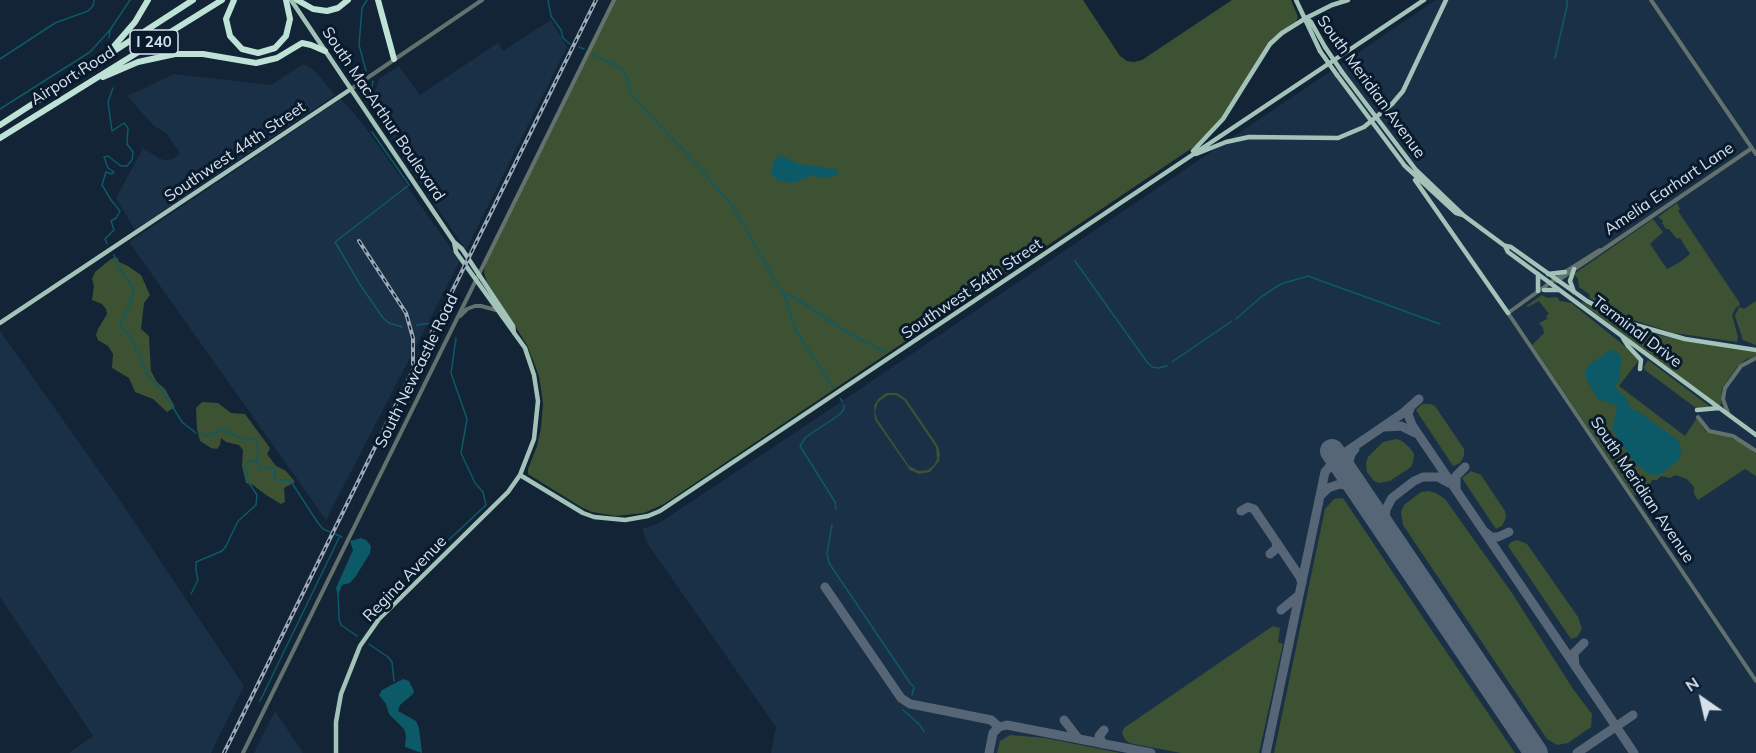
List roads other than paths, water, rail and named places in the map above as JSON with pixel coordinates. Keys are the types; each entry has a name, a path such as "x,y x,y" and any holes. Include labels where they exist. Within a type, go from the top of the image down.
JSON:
{"highway":[{"path":"105,57 135,22 148,0"},
{"name":"Airport Road","path":"0,125 193,0"},
{"name":"Airport Road","path":"0,138 222,0"},
{"path":"234,0 226,19 230,36 242,48 258,53 275,48 286,36 290,19 286,0"},
{"path":"297,0 313,9 327,11 338,8 348,0"},
{"path":"378,0 394,59"},
{"path":"85,84 138,62 162,56 203,54 262,63 277,58 302,44 325,51"}],"main road":[{"name":"South MacArthur Boulevard","path":"291,0 454,242 462,249 479,274 513,326 514,333"},
{"name":"South Meridian Avenue","path":"1296,0 1342,72 1416,170"},
{"path":"1186,158 1223,119 1270,44 1282,33 1306,18 1347,0"},
{"name":"Southwest 54th Street","path":"520,475 583,513 594,517 625,520 648,516 660,511 1424,0"},
{"path":"1186,158 1226,142 1250,137 1338,138 1371,122 1403,91 1446,0"},
{"name":"South Meridian Avenue","path":"1306,18 1306,24 1320,51 1404,165"},
{"name":"Southwest 44th Street","path":"0,323 351,89"},
{"path":"1404,165 1508,313"},
{"name":"Terminal Drive","path":"1404,165 1445,204 1456,213 1463,215"},
{"name":"Terminal Drive","path":"1416,170 1463,215 1548,274 1560,290 1756,435"},
{"name":"South MacArthur Boulevard","path":"454,242 456,252 525,348 530,362 538,401 534,439 520,475"},
{"name":"Terminal Drive","path":"1505,246 1508,252 1538,274 1612,315 1643,328 1685,339 1756,350"},
{"path":"1574,269 1570,281 1574,292"},
{"path":"1548,274 1565,272"},
{"path":"1538,274 1541,290 1560,290"},
{"path":"1622,336 1641,360 1640,369"},
{"path":"1697,410 1719,408"},
{"name":"Regina Avenue","path":"336,753 336,722 341,694 352,663 368,634 379,618 491,510 520,475"}],"street":[{"name":"Southwest 44th Street","path":"351,89 482,0"},
{"name":"South Newcastle Road","path":"243,753 614,0"},
{"path":"1651,0 1756,154"},
{"name":"Amelia Earhart Lane","path":"1554,281 1752,148"},
{"name":"Amelia Earhart Lane","path":"1508,313 1600,250"},
{"path":"455,321 467,309 475,306 496,310"},
{"name":"South Meridian Avenue","path":"1508,313 1756,681"},
{"path":"1728,414 1723,399 1725,388 1741,366 1756,358"},
{"path":"1698,417 1709,431 1733,436 1756,451"}],"waterway":[{"path":"0,59 55,23 88,11 93,6 94,0"},
{"path":"109,38 110,30 130,0"},
{"path":"366,71 359,45 362,8 367,0"},
{"path":"548,0 551,16 561,30 563,38 570,44"},
{"path":"1555,58 1567,0"},
{"path":"0,109 90,52 110,30"},
{"path":"579,47 584,49"},
{"path":"592,54 622,69 634,98 734,208 784,293 796,331 833,387"},
{"path":"373,81 370,99 375,108"},
{"path":"107,244 105,239 114,230 111,221 120,211 102,185 106,172 112,174 114,172 108,168 104,157 108,156 121,166 127,166 132,160 133,152 127,144 128,128 124,123 112,131 108,102 113,88"},
{"path":"372,132 409,185 335,242 383,318 389,323 402,327"},
{"path":"114,255 116,263 134,289 120,326 131,337 147,374 162,390 182,422 196,433"},
{"path":"1075,261 1147,362 1152,367 1167,366"},
{"path":"1236,319 1261,297 1281,284 1308,276 1440,324"},
{"path":"785,294 795,298 852,335 886,352"},
{"path":"1172,362 1232,321"},
{"path":"417,325 432,323"},
{"path":"405,581 486,505 483,492 475,483 461,453 467,419 451,373 456,338"},
{"path":"836,509 835,502 800,446 806,437 839,415 844,405"},
{"path":"200,433 205,436 223,430 241,438 256,440 260,468 275,469 276,480 290,480 323,529 342,537"},
{"path":"191,594 198,580 196,562 222,551 238,521 256,505 257,495 249,483 245,467 249,461 256,461"},
{"path":"1640,487 1644,478"},
{"path":"832,525 827,553 829,563 914,687 912,695"},
{"path":"260,701 339,538"},
{"path":"338,592 341,625 357,636"},
{"path":"369,644 392,662 394,681"},
{"path":"903,710 920,725 924,732"}],"railway":[{"path":"224,753 596,0"},
{"path":"359,241 406,313 413,338 413,364"}]}
